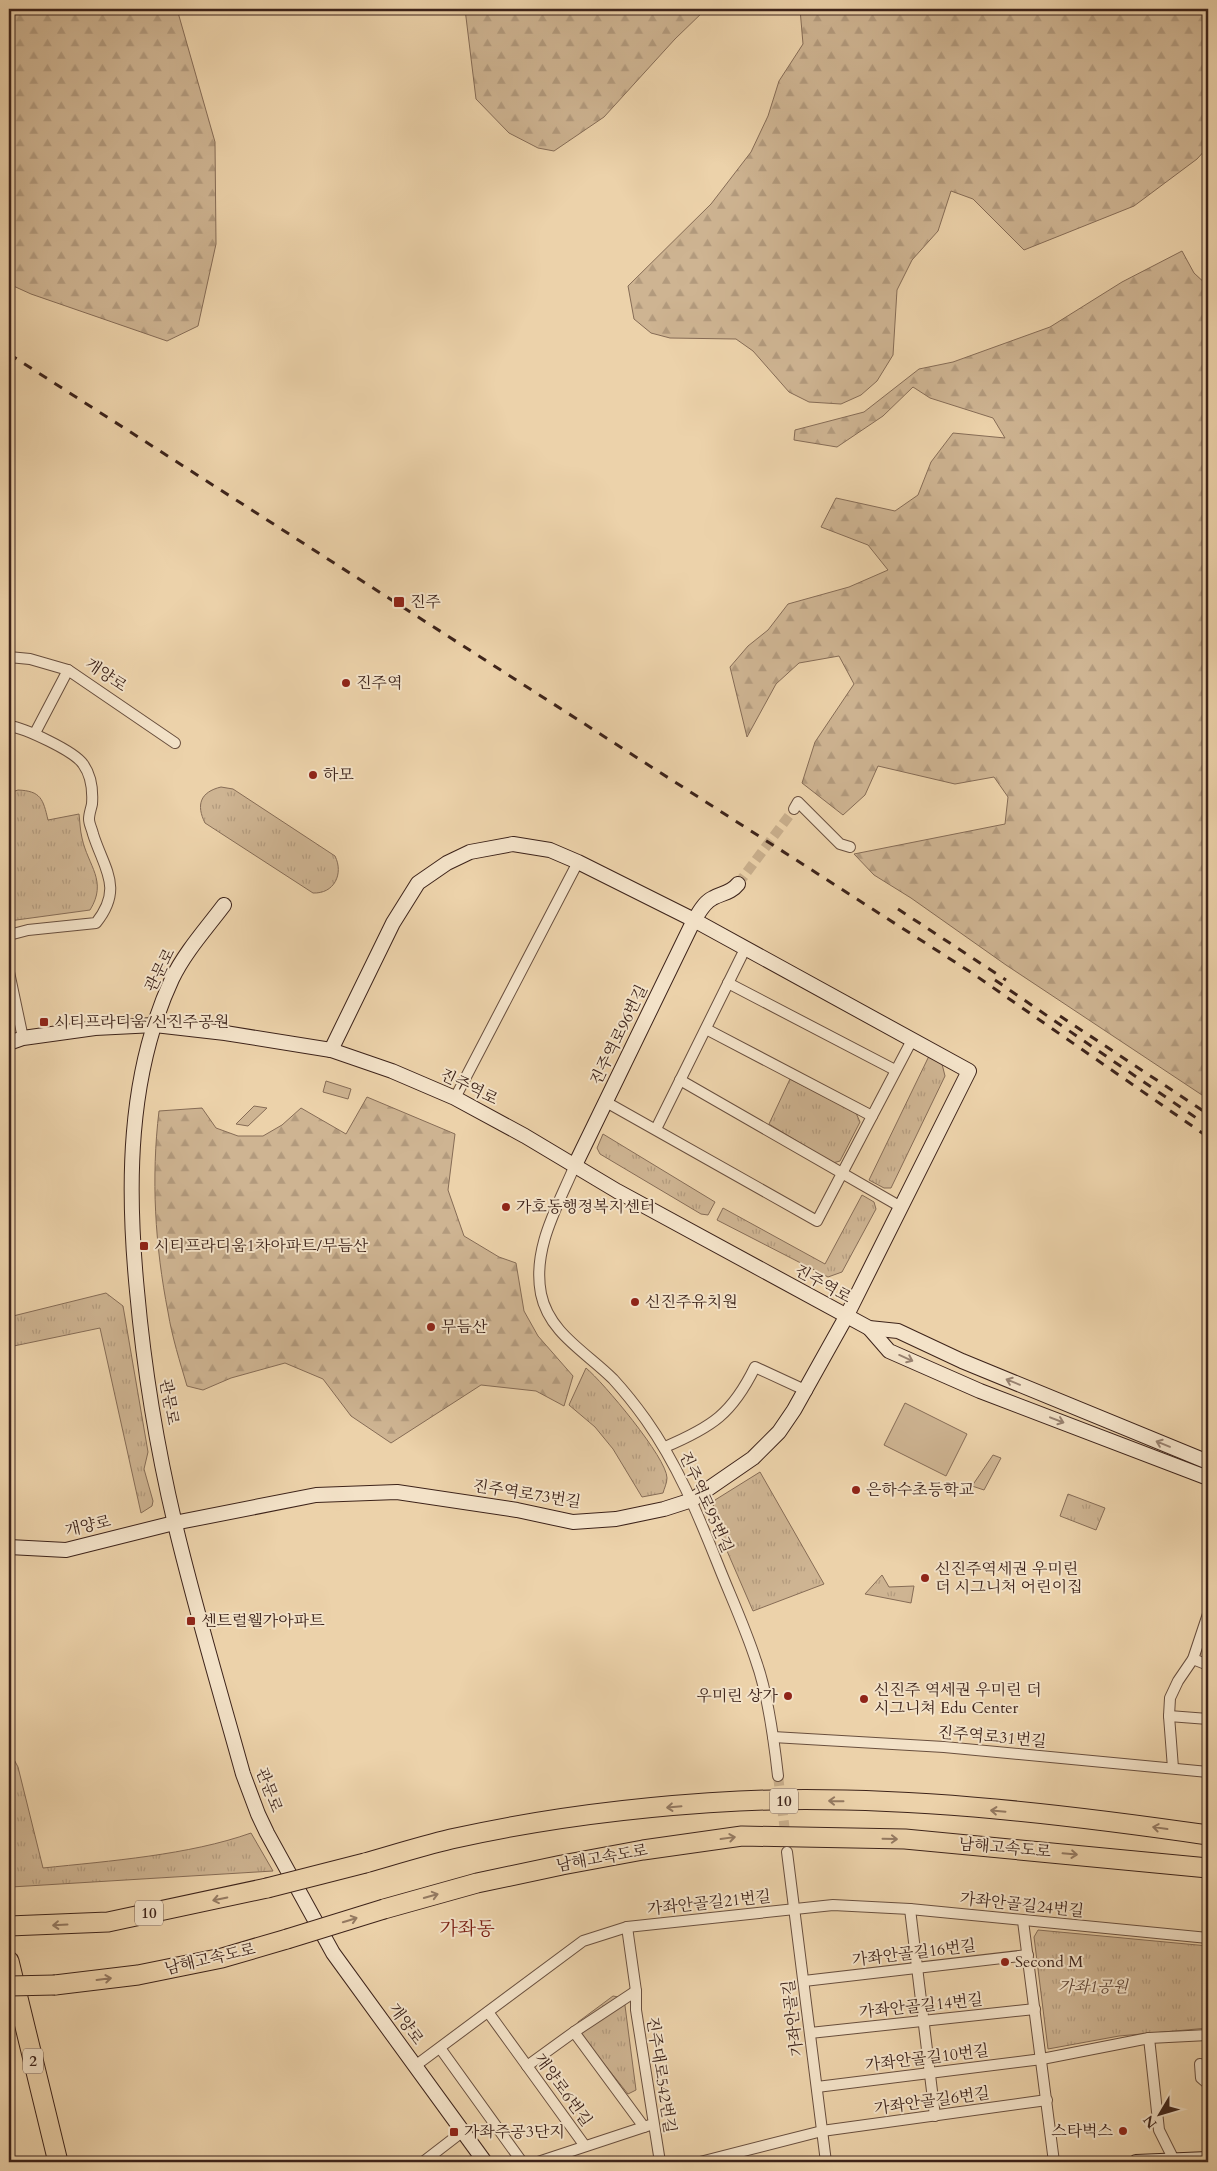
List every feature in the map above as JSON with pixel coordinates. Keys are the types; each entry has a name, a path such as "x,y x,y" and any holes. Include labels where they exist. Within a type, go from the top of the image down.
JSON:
{"highway":[{"name":"10","path":"9,1926 108,1922 267,1888 449,1840 523,1825 625,1811 740,1801 911,1803 1110,1821 1208,1834"},
{"name":"남해고속도로","path":"9,1986 55,1985 138,1975 222,1958 477,1883 562,1865 742,1836 905,1840 1208,1868"},
{"name":"2","path":"9,1961 58,2162"},
{"name":"2","path":"9,2012 45,2162"}],"street":[{"name":"개양로","path":"9,657 30,659 68,670 175,742"},
{"path":"35,733 68,670"},
{"path":"9,726 35,733 81,761 90,775 92,802 89,820 97,847 109,873 110,889 108,900 96,923 28,930 9,935"},
{"path":"794,809 798,802 840,844 850,847"},
{"path":"331,1050 393,923 418,883 447,863 470,852 513,844 550,850 578,862 694,920 912,1040 817,1221 656,1128 606,1102"},
{"path":"455,1098 578,862"},
{"name":"진주역로96번길","path":"575,1165 694,920 705,904 712,898 728,893 738,884"},
{"name":"관문로","path":"224,905 185,956 167,992 155,1025 140,1090 133,1139 130,1214 142,1342 153,1413 174,1523 243,1774 258,1814 304,1902"},
{"path":"656,1128 745,949"},
{"path":"9,972 23,1038"},
{"path":"728,984 895,1070"},
{"name":"진주역로","path":"9,1043 23,1038 94,1028 155,1025 225,1033 331,1050 392,1071 455,1098 575,1165 617,1191 846,1317 869,1328 898,1331 962,1362 1208,1462"},
{"path":"706,1029 872,1116"},
{"name":"진주역로73번길","path":"174,1523 316,1495 397,1492 517,1510 573,1522 616,1519 664,1509 692,1500 753,1458 779,1432 806,1391 846,1317 969,1072 912,1040"},
{"path":"680,1080 901,1207"},
{"name":"진주역로95번길","path":"575,1165 546,1233 539,1256 538,1278 547,1314 558,1330 613,1380 645,1418 665,1447 692,1500 757,1662 773,1737 778,1776"},
{"name":"진주역로","path":"869,1328 888,1351 980,1391 1208,1478"},
{"path":"665,1447 698,1433 723,1414 742,1393 755,1367 806,1391"},
{"name":"개양로","path":"9,1547 66,1550 174,1523"},
{"path":"1173,1768 1169,1716 1170,1698 1178,1681 1193,1659 1208,1614"},
{"path":"1193,1659 1208,1665"},
{"path":"1169,1716 1208,1719"},
{"name":"진주역로31번길","path":"773,1737 944,1747 1208,1772"},
{"path":"787,1852 795,1910"},
{"name":"개양로","path":"304,1902 333,1953 485,2162"},
{"name":"가좌안골길24번길","path":"795,1910 833,1905 910,1909 1208,1938"},
{"path":"910,1909 935,2116"},
{"name":"가좌안골길21번길","path":"627,1927 795,1910"},
{"name":"가좌안골길","path":"795,1910 826,2162"},
{"path":"1023,1921 1054,2162"},
{"path":"415,2066 583,1941 627,1927"},
{"name":"진주대로542번길","path":"627,1927 636,1991 636,2010 648,2126 660,2162"},
{"name":"가좌안골길16번길","path":"804,1981 1028,1955"},
{"path":"527,2066 636,1991"},
{"name":"가좌안골길14번길","path":"810,2033 1035,2009"},
{"name":"개양로6번길","path":"488,2012 585,2146 538,2162"},
{"name":"진주대로542번길","path":"574,2032 648,2126"},
{"name":"가좌안골길10번길","path":"817,2087 1042,2059 1149,2038 1208,2035"},
{"path":"1149,2038 1159,2130 1174,2161"},
{"path":"440,2048 522,2162"},
{"path":"1200,2064 1201,2078 1208,2084"},
{"name":"가좌안골길6번길","path":"700,2162 822,2131 1047,2100"},
{"path":"585,2146 648,2126"},
{"path":"423,2162 462,2132"},
{"path":"1136,2162 1208,2159"}],"green space":[{"path":"9,9 177,9 215,142 216,244 198,326 167,341 31,294 9,284"},
{"path":"465,9 706,9 675,39 604,117 554,151 538,148 509,133 476,99"},
{"path":"800,9 1208,9 1208,147 1197,159 1134,206 1024,250 973,199 951,191 938,231 912,260 897,290 893,355 877,381 861,395 841,404 809,402 789,392 753,351 736,339 670,338 651,333 634,319 628,286 711,204 751,152 768,116 779,81 803,44"},
{"path":"1182,251 1194,273 1208,286 1208,1099 1006,965 911,898 874,875 854,854 1005,824 1008,797 994,777 955,784 878,766 865,795 843,815 802,783 815,742 854,684 839,656 799,663 776,684 747,737 730,667 748,646 768,630 788,604 849,587 888,570 868,545 821,527 836,498 895,511 918,495 931,462 953,433 1005,438 993,418 930,398 913,387 883,416 837,447 794,440 795,430 864,412 919,369 953,362 1050,327 1122,282"},
{"path":"221,787 233,789 335,856 338,863 338,876 332,886 327,890 313,893 205,823 201,810 202,800 208,792"},
{"path":"18,790 32,792 40,798 48,820 79,814 82,838 97,882 95,900 90,910 9,921 9,793"},
{"path":"929,1056 942,1064 945,1076 891,1188 884,1188 869,1180"},
{"path":"790,1079 856,1113 860,1122 840,1161 833,1163 769,1124"},
{"path":"326,1081 351,1089 348,1099 323,1092"},
{"path":"367,1097 455,1134 448,1190 464,1236 499,1257 516,1263 524,1311 538,1336 573,1376 564,1406 536,1391 481,1385 391,1443 351,1416 323,1379 285,1363 231,1378 203,1390 187,1386 170,1321 157,1237 155,1161 159,1111 202,1108 216,1128 238,1136 263,1136 282,1125 301,1108 346,1134"},
{"path":"254,1106 267,1108 248,1126 236,1124"},
{"path":"603,1134 715,1202 708,1215 701,1214 600,1154 597,1148"},
{"path":"862,1195 874,1202 876,1209 842,1272 828,1277 717,1220 723,1208 825,1264"},
{"path":"106,1293 123,1306 148,1452 144,1469 153,1501 152,1506 141,1513 100,1328 9,1347 9,1317"},
{"path":"586,1368 606,1388 657,1454 667,1478 663,1493 642,1497 613,1449 595,1427 569,1405"},
{"path":"905,1403 967,1434 946,1476 884,1445"},
{"path":"993,1455 1001,1458 984,1490 972,1486"},
{"path":"760,1472 824,1584 753,1611 711,1514 715,1500"},
{"path":"1068,1494 1105,1508 1096,1530 1060,1516"},
{"path":"882,1575 889,1587 914,1586 911,1603 865,1594"},
{"path":"9,1750 18,1767 43,1868 176,1852 227,1841 251,1833 273,1871 11,1887 9,1881"},
{"name":"가좌1공원","path":"1038,1930 1208,1946 1208,2028 1119,2036 1048,2049 1034,1937"},
{"path":"613,1996 624,1998 636,2090 628,2094 578,2031 578,2022"}],"tunnel":[{"path":"738,884 794,809"},
{"path":"778,1776 786,1839"}],"railway":[{"path":"9,354 972,973 1208,1137"},
{"path":"898,909 1006,980"},
{"path":"995,980 1208,1126"},
{"path":"1060,1016 1208,1114"}],"place":[{"name":"진주","path":"399,602"},
{"name":"진주역","path":"346,683"},
{"name":"하모","path":"313,775"},
{"name":"시티프라디움/신진주공원","path":"44,1022"},
{"name":"가호동행정복지센터","path":"506,1207"},
{"name":"시티프라디움1차아파트/무듬산","path":"144,1246"},
{"name":"신진주유치원","path":"635,1302"},
{"name":"무듬산","path":"431,1327"},
{"name":"은하수초등학교","path":"856,1490"},
{"name":"신진주역세권 우미린 더 시그니처 어린이집","path":"925,1578"},
{"name":"센트럴웰가아파트","path":"191,1621"},
{"name":"우미린 상가","path":"788,1696"},
{"name":"신진주 역세권 우미린 더 시그니쳐 Edu Center","path":"864,1699"},
{"name":"Second M","path":"1005,1962"},
{"name":"스타벅스","path":"1123,2131"},
{"name":"가좌주공3단지","path":"454,2132"}],"district":[{"name":"가좌동","path":"467,1929"}]}
